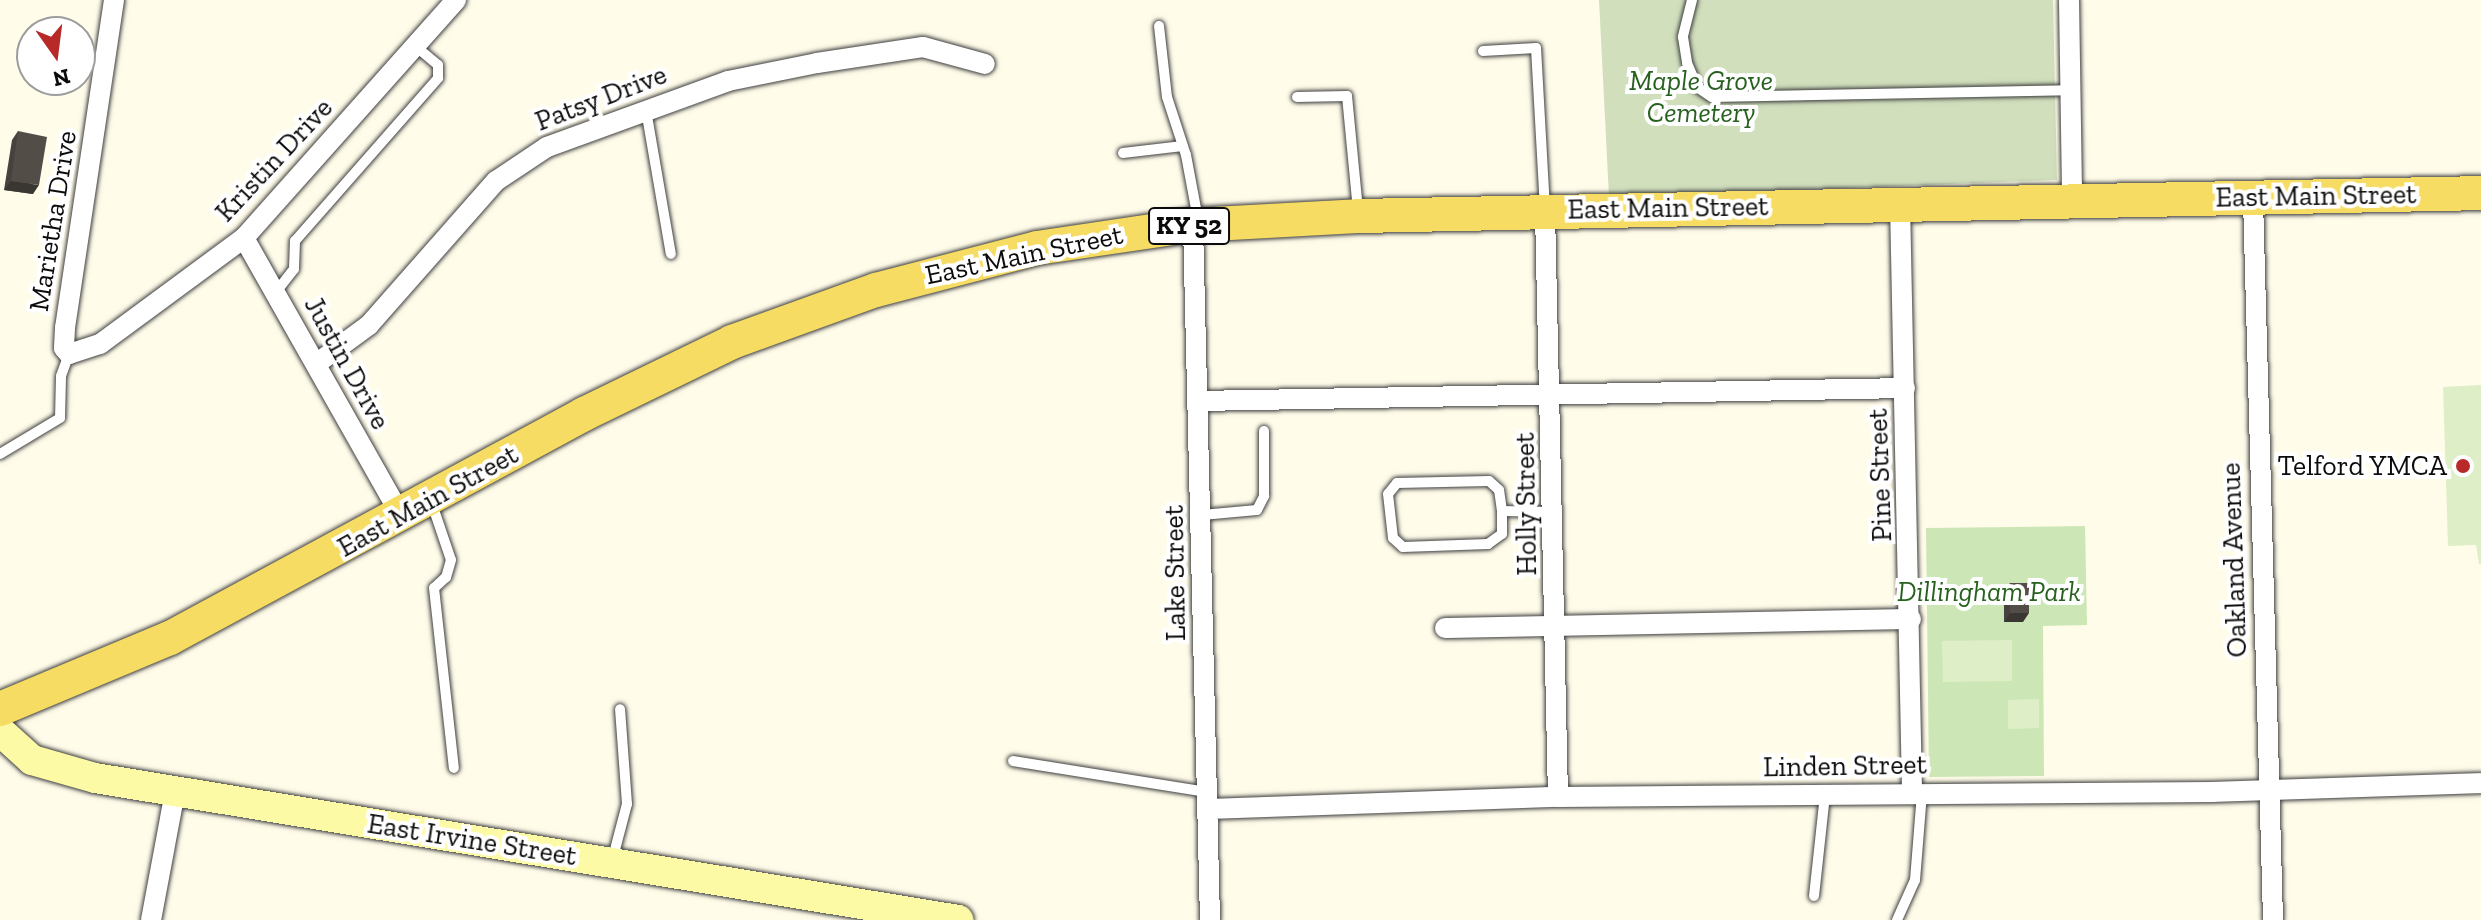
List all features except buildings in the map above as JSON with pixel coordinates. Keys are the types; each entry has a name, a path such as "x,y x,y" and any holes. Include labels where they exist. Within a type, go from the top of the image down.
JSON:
{"main road":[{"name":"East Main Street","path":"0,709 170,638 641,384 824,307 1037,248 1196,225 1359,216 2481,193"}],"street":[{"name":"Marietha Drive","path":"69,354 64,348 65,328 114,0"},
{"name":"Kristin Drive","path":"69,354 100,344 244,238 456,0"},
{"path":"2069,0 2072,200"},
{"name":"Patsy Drive","path":"316,364 369,325 510,167 547,147 646,110 757,74 900,49 944,50 985,64"},
{"name":"Oakland Avenue","path":"2253,199 2273,920"},
{"name":"Pine Street","path":"1900,203 1917,793"},
{"name":"Holly Street","path":"1545,211 1553,395 1558,797"},
{"name":"Lake Street","path":"1196,225 1210,920"},
{"name":"Justin Drive","path":"244,238 401,516"},
{"path":"1198,401 1905,388"},
{"path":"1445,628 1911,619"},
{"name":"East Irvine Street","path":"0,731 17,751 50,768 175,792 611,863 877,913 958,920"},
{"name":"Linden Street","path":"1209,800 2270,790 2481,783"},
{"path":"151,920 175,792"}],"lane":[{"path":"1692,0 1683,37 1687,63 1697,87 1712,97 2069,90"},
{"path":"1159,26 1167,97 1183,146 1196,225"},
{"path":"276,292 294,269 298,237 438,78 438,65 415,46"},
{"path":"1483,51 1536,48 1545,211"},
{"path":"1297,97 1347,96 1359,216"},
{"path":"646,110 671,254"},
{"path":"1123,153 1183,146"},
{"path":"0,454 60,418 61,376 69,354"},
{"path":"1202,515 1257,510 1264,496 1264,431"},
{"path":"1489,481 1499,490 1502,511 1502,534 1488,544 1403,547 1393,538 1388,494 1397,483 1489,481"},
{"path":"431,499 451,560 446,577 434,588 454,768"},
{"path":"1502,511 1554,513"},
{"path":"611,863 627,804 620,709"},
{"path":"1013,761 1209,800"},
{"path":"1897,920 1915,880 1917,793"},
{"path":"1814,896 1825,794"}],"green space":[{"name":"Maple Grove Cemetery","path":"1599,0 2053,0 2057,180 1609,197"},
{"name":"Telford YMCA","path":"2481,385 2479,564 2476,545 2448,546 2443,387"},
{"name":"Dillingham Park","path":"2085,526 2087,625 2043,626 2044,776 1929,777 1926,528"},
{"path":"2012,640 2012,681 1943,682 1942,641"},
{"path":"2039,699 2039,728 2008,729 2008,700"}],"place":[{"name":"Telford YMCA","path":"2463,466"}]}
